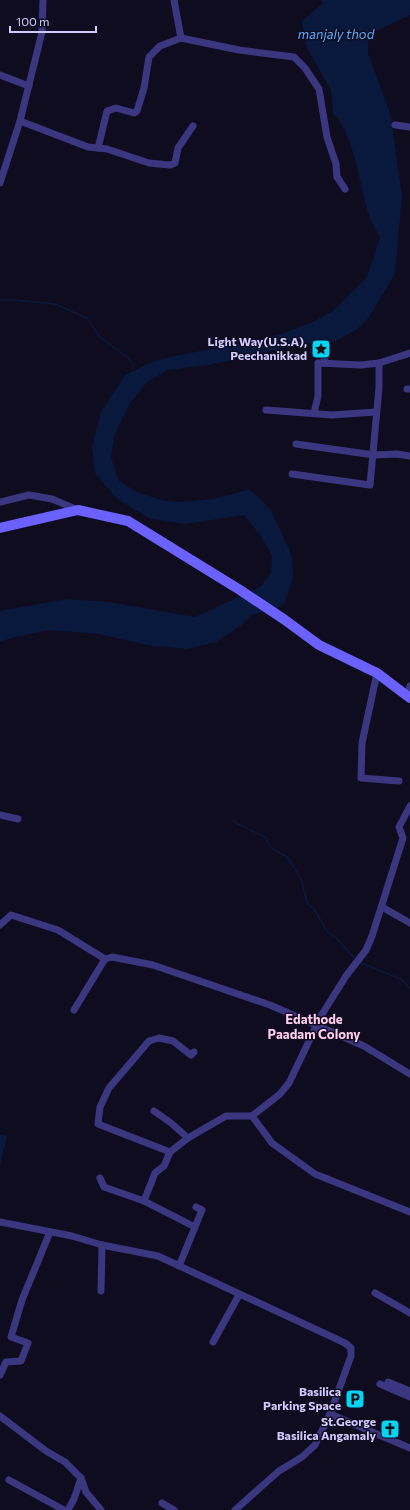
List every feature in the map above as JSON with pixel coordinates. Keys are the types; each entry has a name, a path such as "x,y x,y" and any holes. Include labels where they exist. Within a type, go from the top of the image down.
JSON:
{"main road":[{"path":"0,528 78,510 128,521 139,526 240,590 332,653 377,674 409,693"}],"street":[{"path":"0,183 20,121 42,32 43,0"},
{"path":"174,0 181,38"},
{"path":"98,148 107,110 116,108 134,113 137,111 144,88 149,57 160,46 181,38 239,50 294,58 305,68 319,89 327,137 336,164 337,176 345,189"},
{"path":"0,75 29,86"},
{"path":"20,121 88,147 107,149 150,163 170,165 175,163 178,148 193,126"},
{"path":"395,125 410,127"},
{"path":"324,363 325,349"},
{"path":"314,413 318,396 318,362 361,365 379,363 410,353"},
{"path":"292,474 369,485 374,455 379,363"},
{"path":"266,410 284,413 314,413 332,415 376,412"},
{"path":"296,444 374,455 397,454 410,456"},
{"path":"0,502 29,495 52,499 78,510"},
{"path":"377,674 362,744 361,778 399,780"},
{"path":"144,1201 156,1173 164,1166 170,1152 188,1138 226,1116 252,1116 280,1094 289,1083 321,1016 346,976 366,950 407,839 399,827 410,806"},
{"path":"0,815 18,819"},
{"path":"382,907 410,923"},
{"path":"0,925 11,915 30,920 58,930 104,958 112,957 169,970 270,1005 316,1026 335,1032 364,1046 410,1074"},
{"path":"74,1010 104,958"},
{"path":"170,1152 98,1124 100,1106 109,1088 149,1041 159,1038 173,1041 191,1055 194,1052"},
{"path":"154,1112 171,1123 188,1138"},
{"path":"252,1116 272,1143 315,1174 410,1212"},
{"path":"100,1178 104,1187 144,1201 195,1227"},
{"path":"179,1266 202,1210 196,1207"},
{"path":"0,1222 72,1236 102,1245 158,1256 345,1343 351,1348 352,1356 330,1414 315,1445 302,1457 279,1471 235,1510"},
{"path":"0,1375 6,1362 21,1361 28,1343 11,1337 22,1300 50,1232"},
{"path":"101,1291 102,1245"},
{"path":"375,1293 410,1313"},
{"path":"213,1342 239,1295"},
{"path":"388,1382 410,1391"},
{"path":"380,1384 410,1397"},
{"path":"330,1414 410,1448"},
{"path":"0,1416 46,1451 65,1462 81,1478 86,1492 101,1510"},
{"path":"68,1510 74,1499 81,1478"},
{"path":"9,1480 64,1510"},
{"path":"162,1503 174,1510"}],"water":[{"name":"manjaly thod","path":"327,0 410,0 410,15 368,35 368,53 391,116 402,197 395,274 369,317 356,330 336,341 307,343 209,365 168,370 148,381 130,403 114,436 111,458 119,481 137,492 161,500 181,502 213,499 248,490 254,493 271,510 292,556 293,579 285,602 276,609 251,615 243,624 216,642 187,649 153,646 99,634 49,630 11,638 0,642 0,611 67,599 109,602 195,617 260,587 271,573 272,555 260,535 244,515 186,524 151,519 117,499 95,473 92,447 101,412 125,375 157,360 278,335 313,322 333,311 367,277 380,237 369,215 351,145 340,121 333,114 331,90 307,48 302,21"},
{"path":"0,1134 7,1136 0,1165"}],"waterway":[{"path":"0,300 55,304 87,318 99,336 128,358 133,365 133,369"},
{"path":"233,819 234,822 265,837 270,847 287,857 301,878 307,903 314,909 327,931 337,939 355,959"},
{"path":"361,963 401,979 410,988"}],"place":[{"name":"Light Way(U.S.A), Peechanikkad","path":"321,349"},
{"name":"Basilica Parking Space","path":"355,1399"},
{"name":"St.George Basilica Angamaly","path":"390,1429"}],"district":[{"name":"Edathode Paadam Colony","path":"314,1026"}]}
